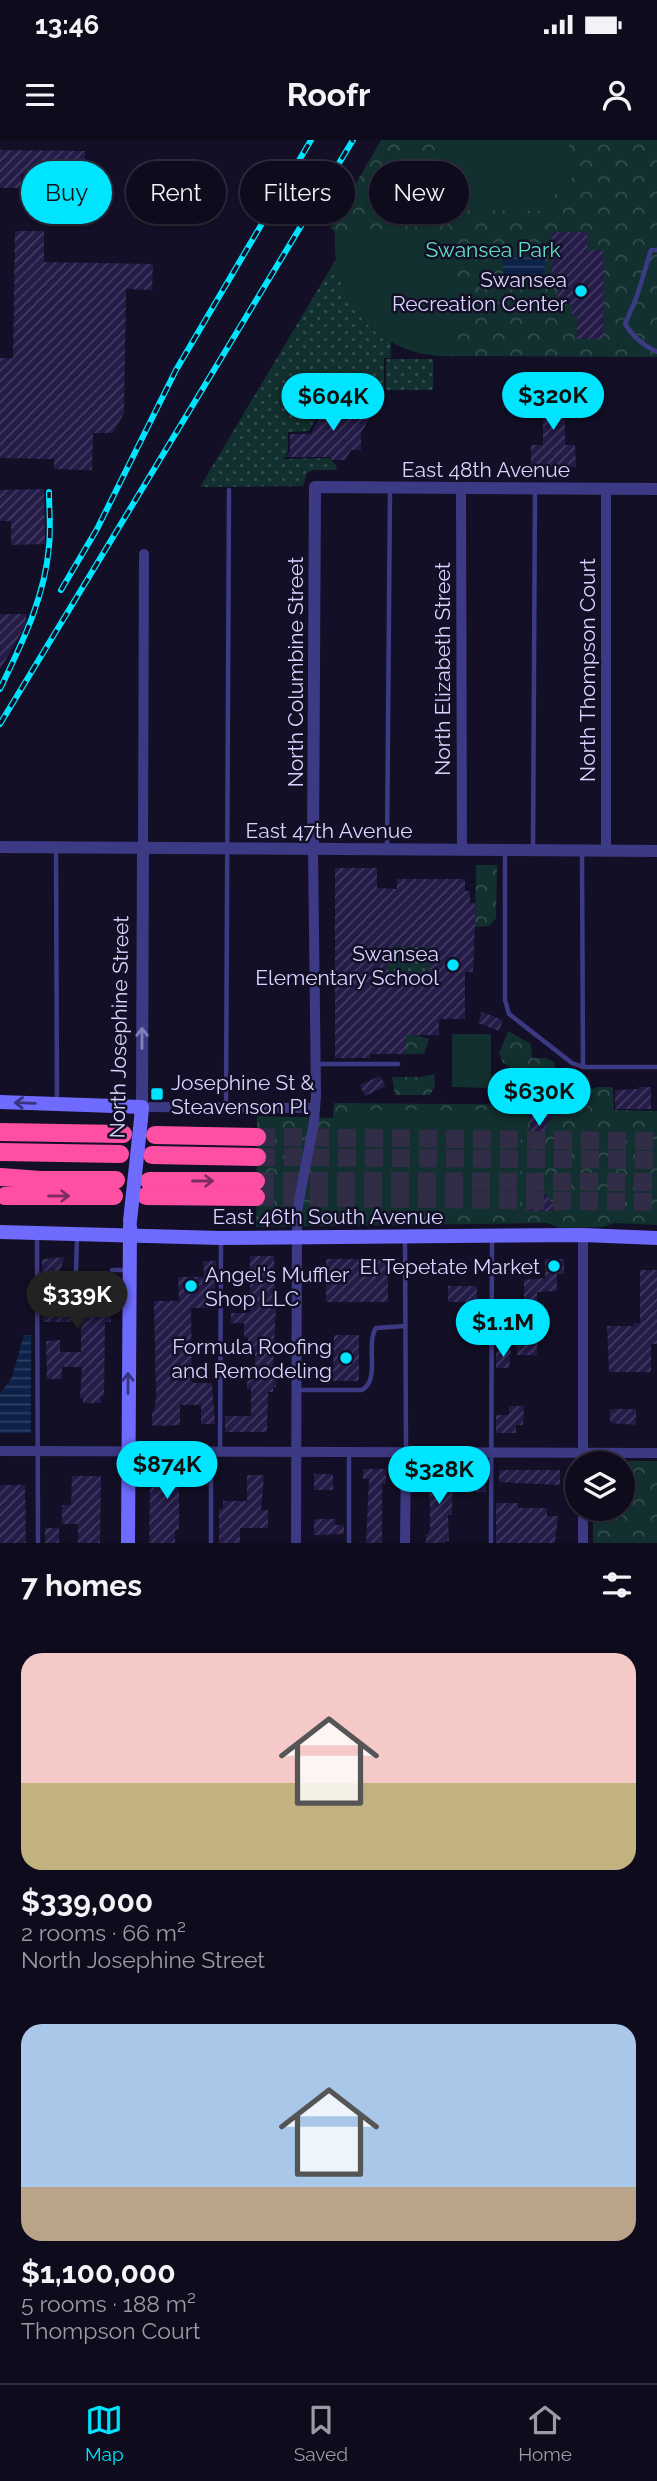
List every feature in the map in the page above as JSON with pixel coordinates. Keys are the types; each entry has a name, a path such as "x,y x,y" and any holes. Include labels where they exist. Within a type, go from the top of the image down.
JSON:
{"highway":[{"path":"0,1132 123,1134"},
{"path":"155,1135 257,1137"},
{"path":"0,1152 120,1154"},
{"path":"152,1155 257,1157"},
{"path":"1,1177 115,1188 5,1196"},
{"path":"148,1189 256,1189"}],"main road":[{"path":"0,1102 57,1104 142,1113"},
{"name":"North Josephine Street","path":"128,1543 130,1228 142,1113"},
{"name":"East 46th South Avenue","path":"0,1232 77,1234 130,1228 221,1238 583,1235 657,1238"}],"street":[{"name":"East 48th Avenue","path":"315,487 657,489"},
{"name":"North Columbine Street","path":"296,1543 297,1211 315,1113 316,1064 313,849 315,487"},
{"name":"North Elizabeth Street","path":"461,488 461,850"},
{"name":"North Thompson Court","path":"606,488 606,851"},
{"name":"North Josephine Street","path":"142,1113 144,554"},
{"name":"East 47th Avenue","path":"0,847 657,851"},
{"path":"142,1113 226,1108 315,1113"},
{"path":"583,1235 583,1451"},
{"path":"0,1451 491,1453 565,1457"},
{"path":"405,1543 406,1453"},
{"path":"635,1455 657,1454"},
{"path":"583,1521 583,1543"}],"lane":[{"path":"657,250 651,250 625,324 644,346 657,352"},
{"path":"387,849 390,488"},
{"path":"533,850 535,488"},
{"path":"226,1108 229,490"},
{"path":"57,847 57,1104"},
{"path":"505,850 506,1006 513,1017 572,1063 583,1067 657,1067"},
{"path":"582,851 583,1067"},
{"path":"316,1064 398,1064"},
{"path":"37,1233 38,1543"},
{"path":"76,1270 77,1234"},
{"path":"405,1236 406,1453"},
{"path":"491,1543 492,1236"},
{"path":"211,1543 221,1238"},
{"path":"112,1270 129,1270"},
{"path":"296,1390 362,1390 368,1386 371,1379 371,1336 376,1328 405,1326"},
{"path":"349,1452 349,1543"}],"green space":[{"name":"Swansea Park","path":"381,140 657,140 657,357 436,356 392,341 374,330 360,315 348,298 340,278 335,232 330,228 332,224 355,224 355,185"},
{"path":"437,140 568,140 575,175 539,211 469,210 469,161 437,161"},
{"path":"335,232 446,235 455,242 453,354 430,355 409,350 380,335 367,324 356,311 341,282"},
{"path":"336,259 342,284 354,307 370,327 391,342 391,358 384,358 384,401 323,401 322,417 317,417 309,431 288,432 288,451 284,459 329,458 336,465 337,470 313,470 307,473 303,486 200,487"},
{"path":"386,359 433,359 433,390 386,390"},
{"path":"476,865 497,865 496,918 490,926 475,927"},
{"path":"391,946 430,947 430,972 388,977 388,950 391,950"},
{"path":"508,1031 531,1044 532,1058 546,1058 554,1062 557,1078 553,1091 524,1093 513,1089 511,1084 514,1069 503,1063 499,1053"},
{"path":"406,1032 429,1039 424,1054 406,1054"},
{"path":"452,1034 491,1034 491,1088 452,1087"},
{"path":"434,1074 435,1086 430,1095 395,1095 392,1077"},
{"path":"598,1087 613,1087 614,1110 657,1111 657,1225 615,1223 603,1227 559,1228 548,1223 256,1227 257,1116 333,1118 334,1103 578,1105 578,1093"},
{"path":"352,1110 521,1110 520,1206 474,1209 333,1209 323,1193 334,1150 337,1120 352,1119"},
{"path":"635,1461 657,1461 657,1543 593,1543 593,1521 635,1521"}],"water":[{"path":"503,255 545,255 545,275 503,275"},
{"path":"24,1335 31,1335 31,1433 0,1433 0,1394 12,1377"}],"building":[{"path":"0,150 85,151 85,161 21,161 21,188 0,188"},
{"path":"15,231 44,231 44,262 153,264 152,290 126,289 124,413 113,433 93,433 92,470 54,469 54,459 0,458 0,358 13,358"},
{"name":"Swansea Recreation Center","path":"552,232 587,232 587,250 603,250 603,339 577,339 577,316 572,316 572,304 558,303 558,279 552,279"},
{"path":"530,393 569,393 570,414 565,414 565,445 575,445 576,467 531,467 531,445 543,445 543,405 530,405"},
{"path":"324,404 376,407 361,433 361,450 351,450 345,460 331,460 331,457 286,457 290,451 290,434 311,434 319,419 324,419"},
{"path":"44,489 45,544 11,545 11,521 0,521 0,490"},
{"path":"0,614 26,614 26,624 0,670"},
{"path":"335,868 377,868 377,888 397,889 397,879 465,879 465,891 470,891 470,903 475,903 475,927 473,972 465,972 465,1019 439,1019 439,1035 406,1035 406,1054 335,1058","holes":["391,946 430,947 430,972 388,972 388,950 391,950"]},
{"path":"482,1012 503,1020 499,1031 478,1023"},
{"path":"380,1076 386,1086 365,1096 360,1085"},
{"path":"651,1087 651,1109 615,1109 615,1090"},
{"path":"528,1114 556,1114 546,1127 535,1158"},
{"path":"535,1172 544,1191 557,1211 525,1211"},
{"path":"250,1256 274,1256 276,1307 273,1366 276,1366 276,1387 273,1387 273,1392 268,1392 267,1432 225,1432 225,1416 251,1416 251,1389 247,1389 247,1379 255,1379 255,1350 248,1350 244,1323 231,1323 231,1313 250,1313"},
{"path":"65,1257 51,1292 111,1290 111,1322 105,1322 104,1396 101,1396 101,1403 83,1403 83,1398 80,1398 82,1367 62,1367 62,1379 47,1379 46,1341 60,1340 60,1352 81,1352 81,1322 43,1322 42,1259"},
{"path":"326,1259 388,1259 388,1302 326,1302"},
{"path":"545,1259 564,1259 564,1274 557,1274 557,1291 537,1292 537,1355 517,1355 517,1320 502,1320 502,1299 524,1299 524,1280 545,1278"},
{"path":"203,1261 216,1261 214,1308 191,1308 192,1383 212,1383 215,1424 201,1424 201,1405 180,1405 180,1425 152,1425 156,1398 154,1301 179,1301 178,1277 204,1277"},
{"path":"640,1270 657,1270 657,1344 651,1344 651,1372 609,1372 607,1326 634,1326 634,1323 640,1323"},
{"path":"448,1286 477,1286 477,1302 448,1302"},
{"name":"Formula Roofing and Remodeling","path":"334,1335 359,1335 359,1381 333,1381"},
{"path":"511,1350 509,1368 496,1368 496,1352"},
{"path":"509,1406 524,1406 523,1425 516,1425 516,1433 496,1433 496,1415 509,1415"},
{"path":"636,1409 636,1425 610,1423 610,1410"},
{"path":"175,1466 175,1475 204,1475 204,1487 179,1487 179,1529 175,1531 175,1543 149,1543 150,1480 146,1478 146,1468"},
{"path":"363,1469 386,1469 386,1484 382,1484 382,1543 366,1543 369,1479 363,1479"},
{"path":"499,1470 560,1470 560,1485 499,1482"},
{"path":"314,1474 333,1474 333,1490 314,1490"},
{"path":"423,1474 446,1474 446,1479 453,1479 452,1515 448,1515 449,1541 445,1543 426,1543 426,1534 430,1529 430,1508 429,1493 423,1493"},
{"path":"247,1475 264,1475 261,1510 268,1510 268,1528 240,1528 240,1543 219,1543 219,1509 223,1509 223,1501 247,1501"},
{"path":"72,1476 101,1476 100,1543 78,1543 78,1524 62,1524 62,1505 71,1505"},
{"path":"476,1478 486,1478 486,1492 476,1492"},
{"path":"0,1485 25,1485 26,1543 0,1543"},
{"path":"496,1503 518,1503 518,1508 547,1508 547,1516 558,1516 555,1543 496,1543"},
{"path":"314,1519 335,1519 335,1525 344,1525 344,1534 314,1535"},
{"path":"45,1528 59,1528 59,1543 45,1543"}],"tunnel":[{"path":"257,1137 657,1141"},
{"path":"257,1157 657,1160"},
{"path":"256,1181 657,1182"},
{"path":"256,1197 657,1202"}],"railway":[{"path":"61,590 97,529 176,370 311,140"},
{"path":"0,724 353,140"},
{"path":"0,689 38,602 43,583 50,539 49,492"}],"place":[{"name":"Swansea Recreation Center","path":"581,291"},
{"name":"Swansea Elementary School","path":"453,965"},
{"name":"Josephine St & Steavenson Pl","path":"157,1094"},
{"name":"El Tepetate Market","path":"554,1266"},
{"name":"Angel's Muffler Shop LLC","path":"191,1286"},
{"name":"Formula Roofing and Remodeling","path":"346,1358"}]}
